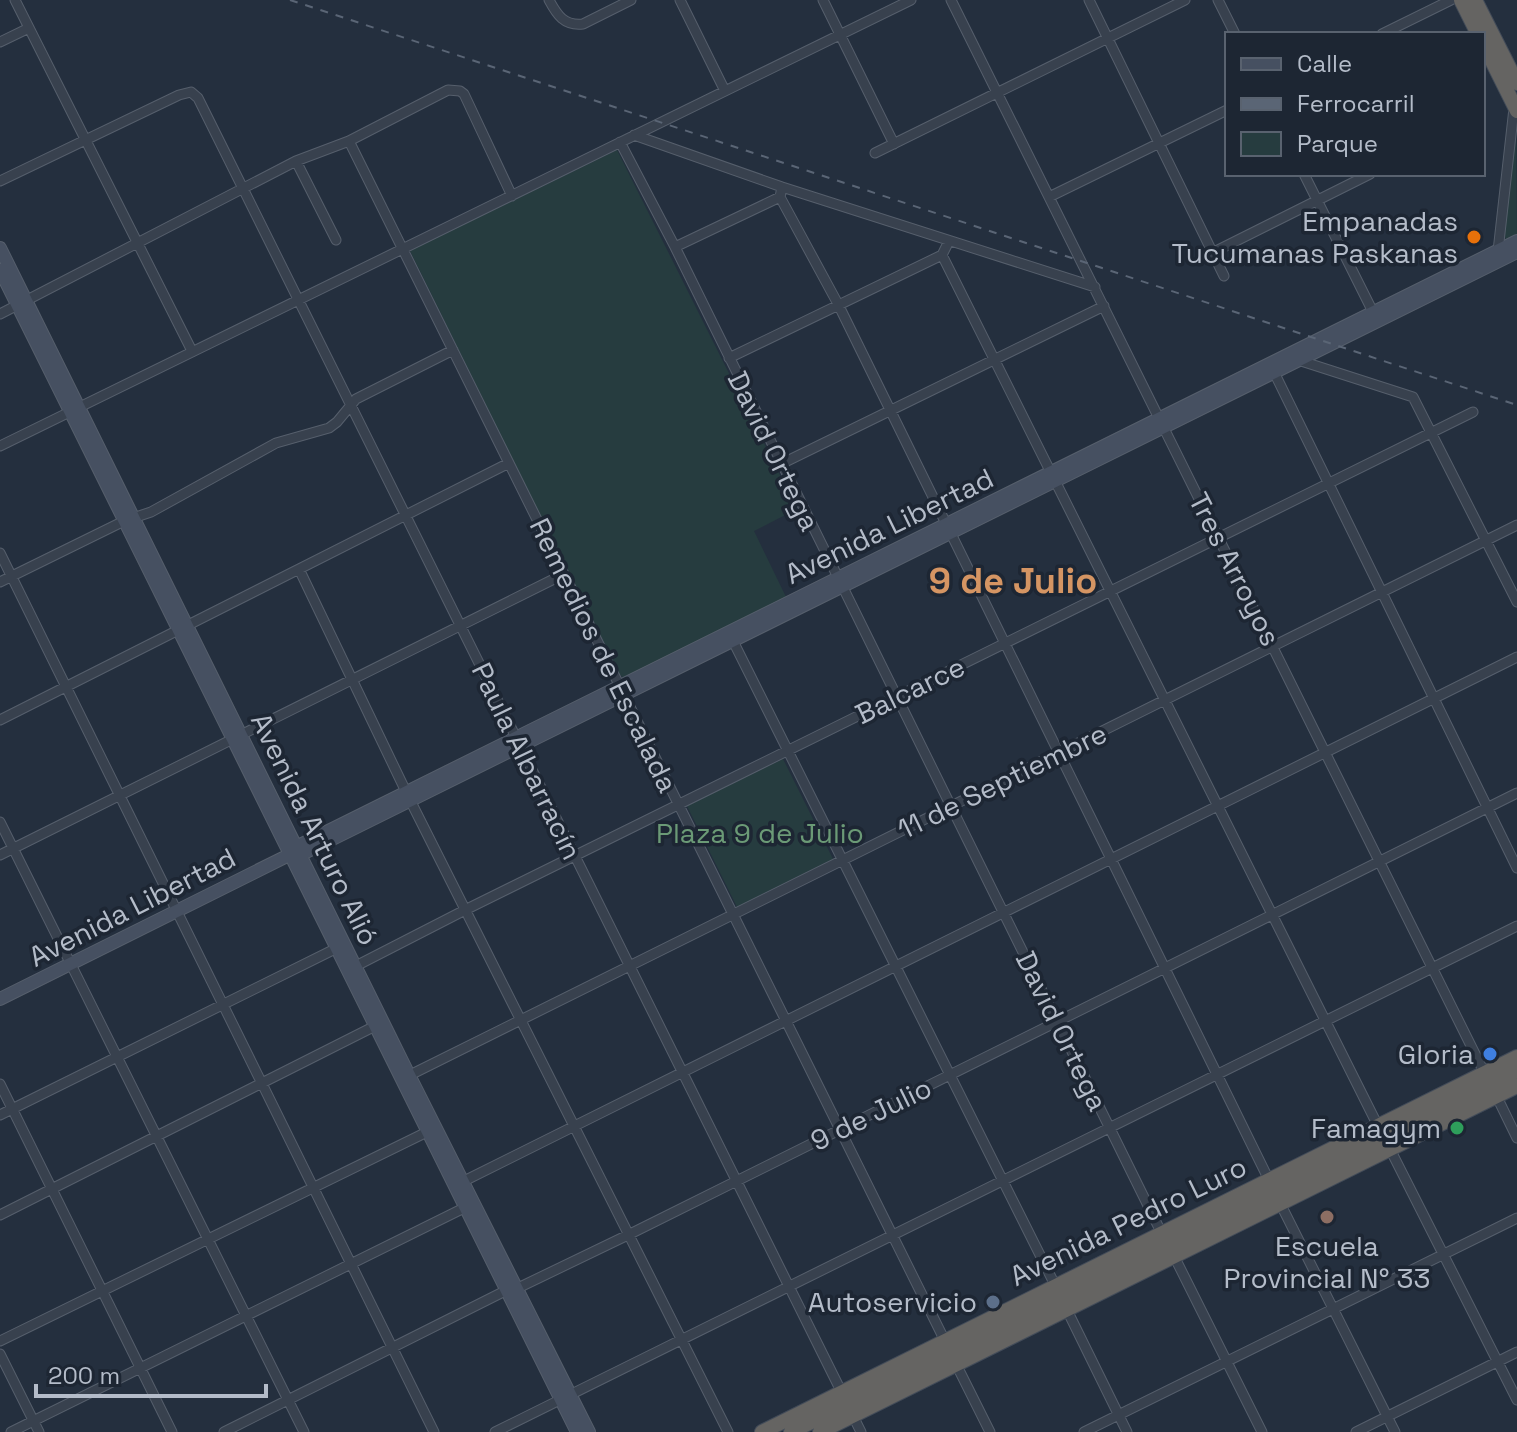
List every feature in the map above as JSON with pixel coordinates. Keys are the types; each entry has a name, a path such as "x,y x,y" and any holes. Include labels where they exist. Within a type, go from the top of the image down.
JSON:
{"highway":[{"path":"1461,0 1477,32"},
{"path":"1475,0 1517,83"},
{"path":"1485,47 1516,108"},
{"name":"Avenida Pedro Luro","path":"820,1432 847,1404 945,1341 1174,1256 1390,1149 1491,1084 1517,1057"},
{"name":"Avenida Pedro Luro","path":"791,1432 1517,1071"},
{"name":"Avenida Pedro Luro","path":"762,1432 956,1364 1162,1234 1378,1126 1491,1084 1517,1086"}],"main road":[{"name":"Avenida Libertad","path":"1272,368 1298,360 1517,241"},
{"name":"Avenida Arturo Alió","path":"0,248 22,303 293,853 566,1397 589,1432"},
{"name":"Avenida Libertad","path":"0,999 1162,422 1517,252"},
{"name":"Avenida Arturo Alió","path":"0,270 22,303"},
{"name":"Avenida Arturo Alió","path":"566,1397 577,1432"}],"street":[{"path":"15,0 192,351"},
{"path":"549,0 557,14 569,24 583,24 631,0"},
{"path":"680,0 725,91"},
{"path":"823,0 894,144"},
{"path":"0,446 911,0"},
{"name":"Tres Arroyos","path":"951,0 1517,1138"},
{"path":"1089,0 1224,276"},
{"path":"875,153 1185,0"},
{"path":"1218,0 1234,32"},
{"path":"1386,32 1451,0"},
{"path":"0,42 29,28"},
{"path":"0,314 296,161 349,141 441,92 454,89 464,94 512,196"},
{"name":"Paula Albarracín","path":"84,141 179,95 191,92 198,98 861,1432"},
{"path":"1498,251 1516,108"},
{"path":"1049,197 1225,111"},
{"path":"634,135 781,192 1095,287"},
{"path":"0,181 84,141"},
{"name":"Remedios de Escalada","path":"349,141 945,1341"},
{"name":"David Ortega","path":"620,142 675,247 1162,1234"},
{"path":"296,161 336,240"},
{"path":"1305,176 1375,318"},
{"path":"1212,253 1366,176"},
{"path":"675,247 781,192"},
{"path":"781,192 1269,1180"},
{"path":"729,358 942,255 949,241"},
{"path":"942,255 1378,1126"},
{"path":"781,464 1104,306"},
{"path":"0,582 187,494 276,443 329,428 350,403 453,350"},
{"path":"1298,360 1410,395 1415,400 1517,602"},
{"path":"1272,368 1517,868"},
{"name":"Balcarce","path":"352,968 574,855 1473,412"},
{"path":"0,720 509,463"},
{"name":"11 de Septiembre","path":"406,1077 1517,525"},
{"path":"0,553 434,1432"},
{"path":"299,569 408,796 728,1432"},
{"path":"0,855 564,574"},
{"path":"731,636 1127,1432"},
{"path":"458,1183 1517,657"},
{"name":"9 de Julio","path":"224,1432 1517,793"},
{"path":"0,822 304,1432"},
{"path":"495,1432 1517,926"},
{"path":"0,1115 341,946"},
{"path":"0,1215 379,1024"},
{"path":"0,1084 172,1432"},
{"path":"0,1341 432,1130"},
{"path":"1390,1149 1517,1400"},
{"path":"1280,1203 1395,1432"},
{"path":"11,1432 469,1205"},
{"path":"1084,1432 1517,1218"},
{"path":"1174,1256 1262,1432"},
{"path":"1356,1432 1517,1352"},
{"path":"0,1354 39,1432"},
{"path":"956,1364 990,1432"}],"green space":[{"path":"1516,125 1517,236 1508,240 1504,237"},
{"path":"617,150 797,509 754,531 787,599 625,679 618,673 410,251"},
{"name":"Plaza 9 de Julio","path":"783,759 833,859 737,907 687,806"}],"railway":[{"path":"290,0 1517,405"}],"place":[{"name":"Empanadas Tucumanas Paskanas","path":"1474,237"},
{"name":"Gloria","path":"1490,1054"},
{"name":"Famagym","path":"1457,1128"},
{"name":"Escuela Provincial N° 33","path":"1327,1217"},
{"name":"Autoservicio","path":"993,1302"}],"district":[{"name":"9 de Julio","path":"1013,580"}]}
